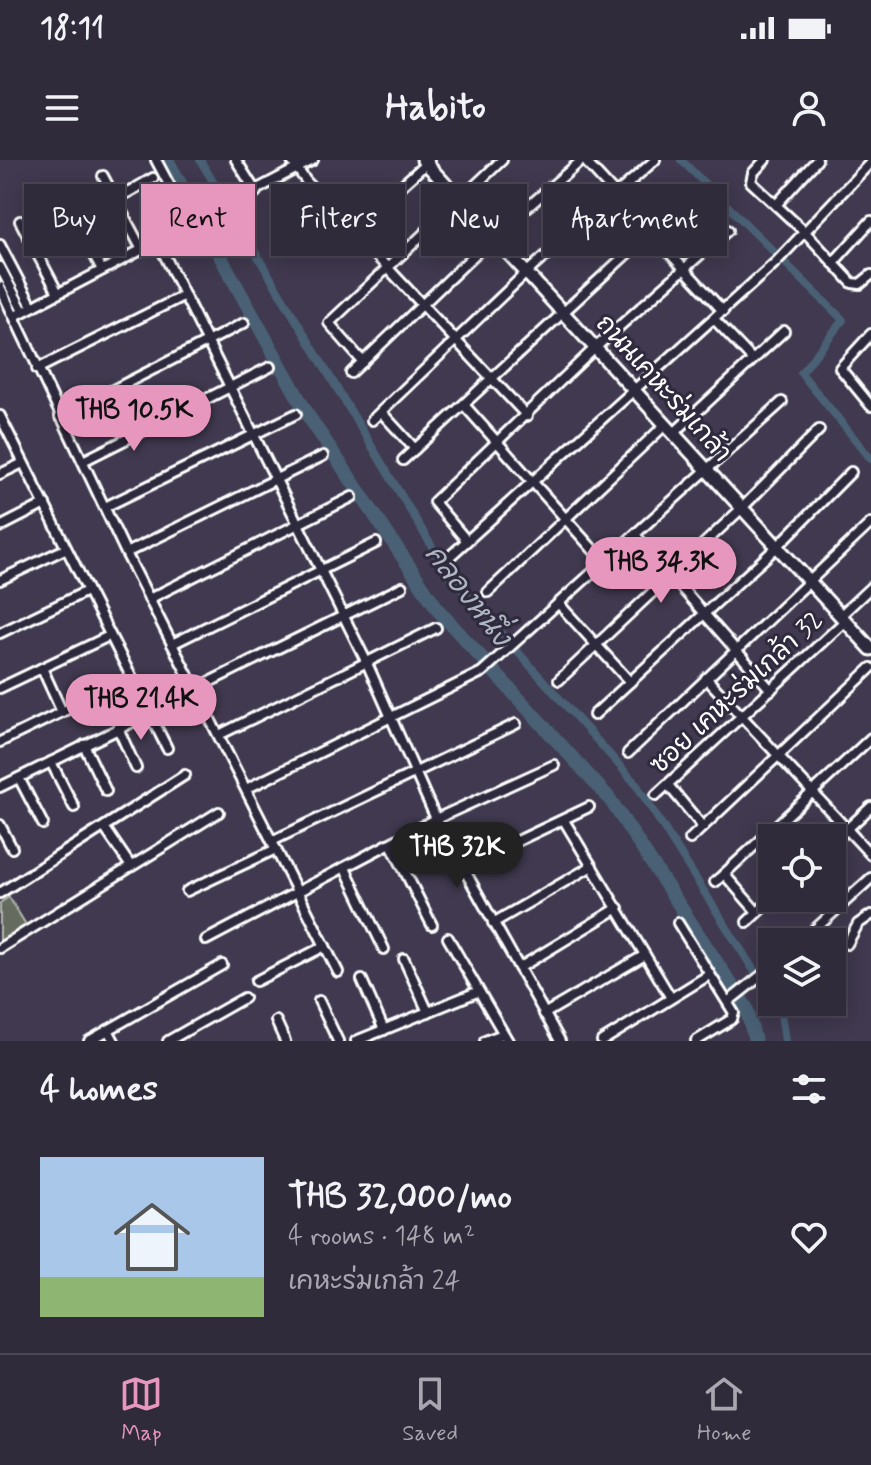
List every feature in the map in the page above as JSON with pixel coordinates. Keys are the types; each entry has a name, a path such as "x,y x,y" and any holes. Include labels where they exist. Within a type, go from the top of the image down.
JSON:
{"street":[{"path":"156,160 170,184"},
{"path":"236,160 256,192 313,160"},
{"path":"291,160 309,184"},
{"path":"475,184 502,160"},
{"path":"527,208 583,160 608,184"},
{"path":"628,184 655,160"},
{"path":"765,160 753,173 751,182 857,285 871,275"},
{"path":"776,205 817,160"},
{"path":"401,184 426,161"},
{"name":"ถนนเคหะร่มเกล้า","path":"426,161 445,184"},
{"path":"448,558 780,259 871,162"},
{"path":"103,176 107,184"},
{"path":"125,193 153,178"},
{"path":"19,314 141,248 125,218"},
{"path":"20,221 58,293"},
{"path":"833,263 871,221"},
{"path":"467,541 434,502 595,348 728,230"},
{"path":"363,362 329,323 421,235"},
{"path":"0,245 32,306"},
{"path":"95,256 102,270"},
{"path":"164,256 366,661 436,819 560,1041"},
{"path":"377,256 527,416"},
{"path":"351,373 473,256"},
{"name":"ถนนเคหะร่มเกล้า","path":"510,256 871,649"},
{"path":"372,420 546,256"},
{"path":"403,460 626,256"},
{"path":"675,256 723,311"},
{"path":"0,267 37,369 60,417 338,972"},
{"path":"0,287 19,314"},
{"path":"37,369 183,296"},
{"path":"714,319 752,359"},
{"path":"60,417 244,323"},
{"path":"488,592 567,519 784,331"},
{"path":"869,399 840,368 871,334"},
{"path":"83,461 270,367"},
{"path":"246,789 482,672 782,402"},
{"path":"464,405 605,563"},
{"path":"381,412 415,449"},
{"path":"105,507 254,431 296,414"},
{"path":"1,419 167,748"},
{"path":"559,680 742,508 819,430"},
{"path":"126,553 323,456"},
{"path":"0,474 23,463"},
{"path":"594,715 778,546 851,472"},
{"path":"149,599 352,497"},
{"path":"0,527 45,504"},
{"path":"628,753 871,523"},
{"path":"636,536 771,690"},
{"path":"172,644 376,543"},
{"path":"0,580 65,549"},
{"path":"195,689 402,587"},
{"name":"ซอย เคหะร่มเกล้า 32","path":"656,795 771,690 871,587"},
{"path":"0,633 87,591"},
{"path":"559,604 630,682"},
{"path":"219,735 436,628"},
{"path":"0,688 109,636"},
{"path":"42,668 62,712"},
{"path":"690,839 871,668"},
{"path":"706,678 815,791 871,855"},
{"path":"0,742 130,679"},
{"path":"0,787 149,714"},
{"path":"187,891 416,771 516,724"},
{"path":"118,728 136,768"},
{"path":"715,882 871,738"},
{"path":"84,745 106,791"},
{"path":"51,762 74,807"},
{"path":"206,940 436,819 554,765"},
{"path":"0,893 185,775"},
{"path":"19,778 43,824"},
{"path":"668,785 703,827"},
{"path":"463,867 565,822 589,807"},
{"path":"847,829 871,807"},
{"path":"0,948 219,812"},
{"path":"565,822 671,998"},
{"path":"0,825 12,848"},
{"path":"104,827 130,865"},
{"path":"391,844 432,925"},
{"path":"493,923 592,866"},
{"path":"345,868 384,949"},
{"path":"724,874 757,912 747,922"},
{"path":"816,928 871,878"},
{"path":"519,968 618,908"},
{"path":"847,944 858,924 871,915"},
{"path":"678,923 734,1013 732,1019 696,1041"},
{"path":"448,938 505,1038 485,1041"},
{"path":"256,981 325,946"},
{"path":"544,1014 645,955"},
{"path":"404,959 428,1012"},
{"path":"89,1041 222,965"},
{"path":"602,1041 709,975"},
{"path":"729,1001 758,979"},
{"path":"362,980 384,1030"},
{"path":"356,1041 477,992"},
{"path":"168,1041 244,998"},
{"path":"319,1001 338,1041"},
{"path":"276,1021 285,1041"},
{"path":"108,1030 114,1041"},
{"path":"616,1031 623,1041"}],"green space":[{"path":"9,897 28,928 0,946 0,903"}],"waterway":[{"name":"คลองหนึ่ง","path":"167,160 309,417 439,611 609,798 746,1007 755,1041"},
{"path":"200,160 449,575 636,784 758,977"},
{"path":"681,160 843,320 801,373 871,459"},
{"path":"781,1016 785,1041"}]}
